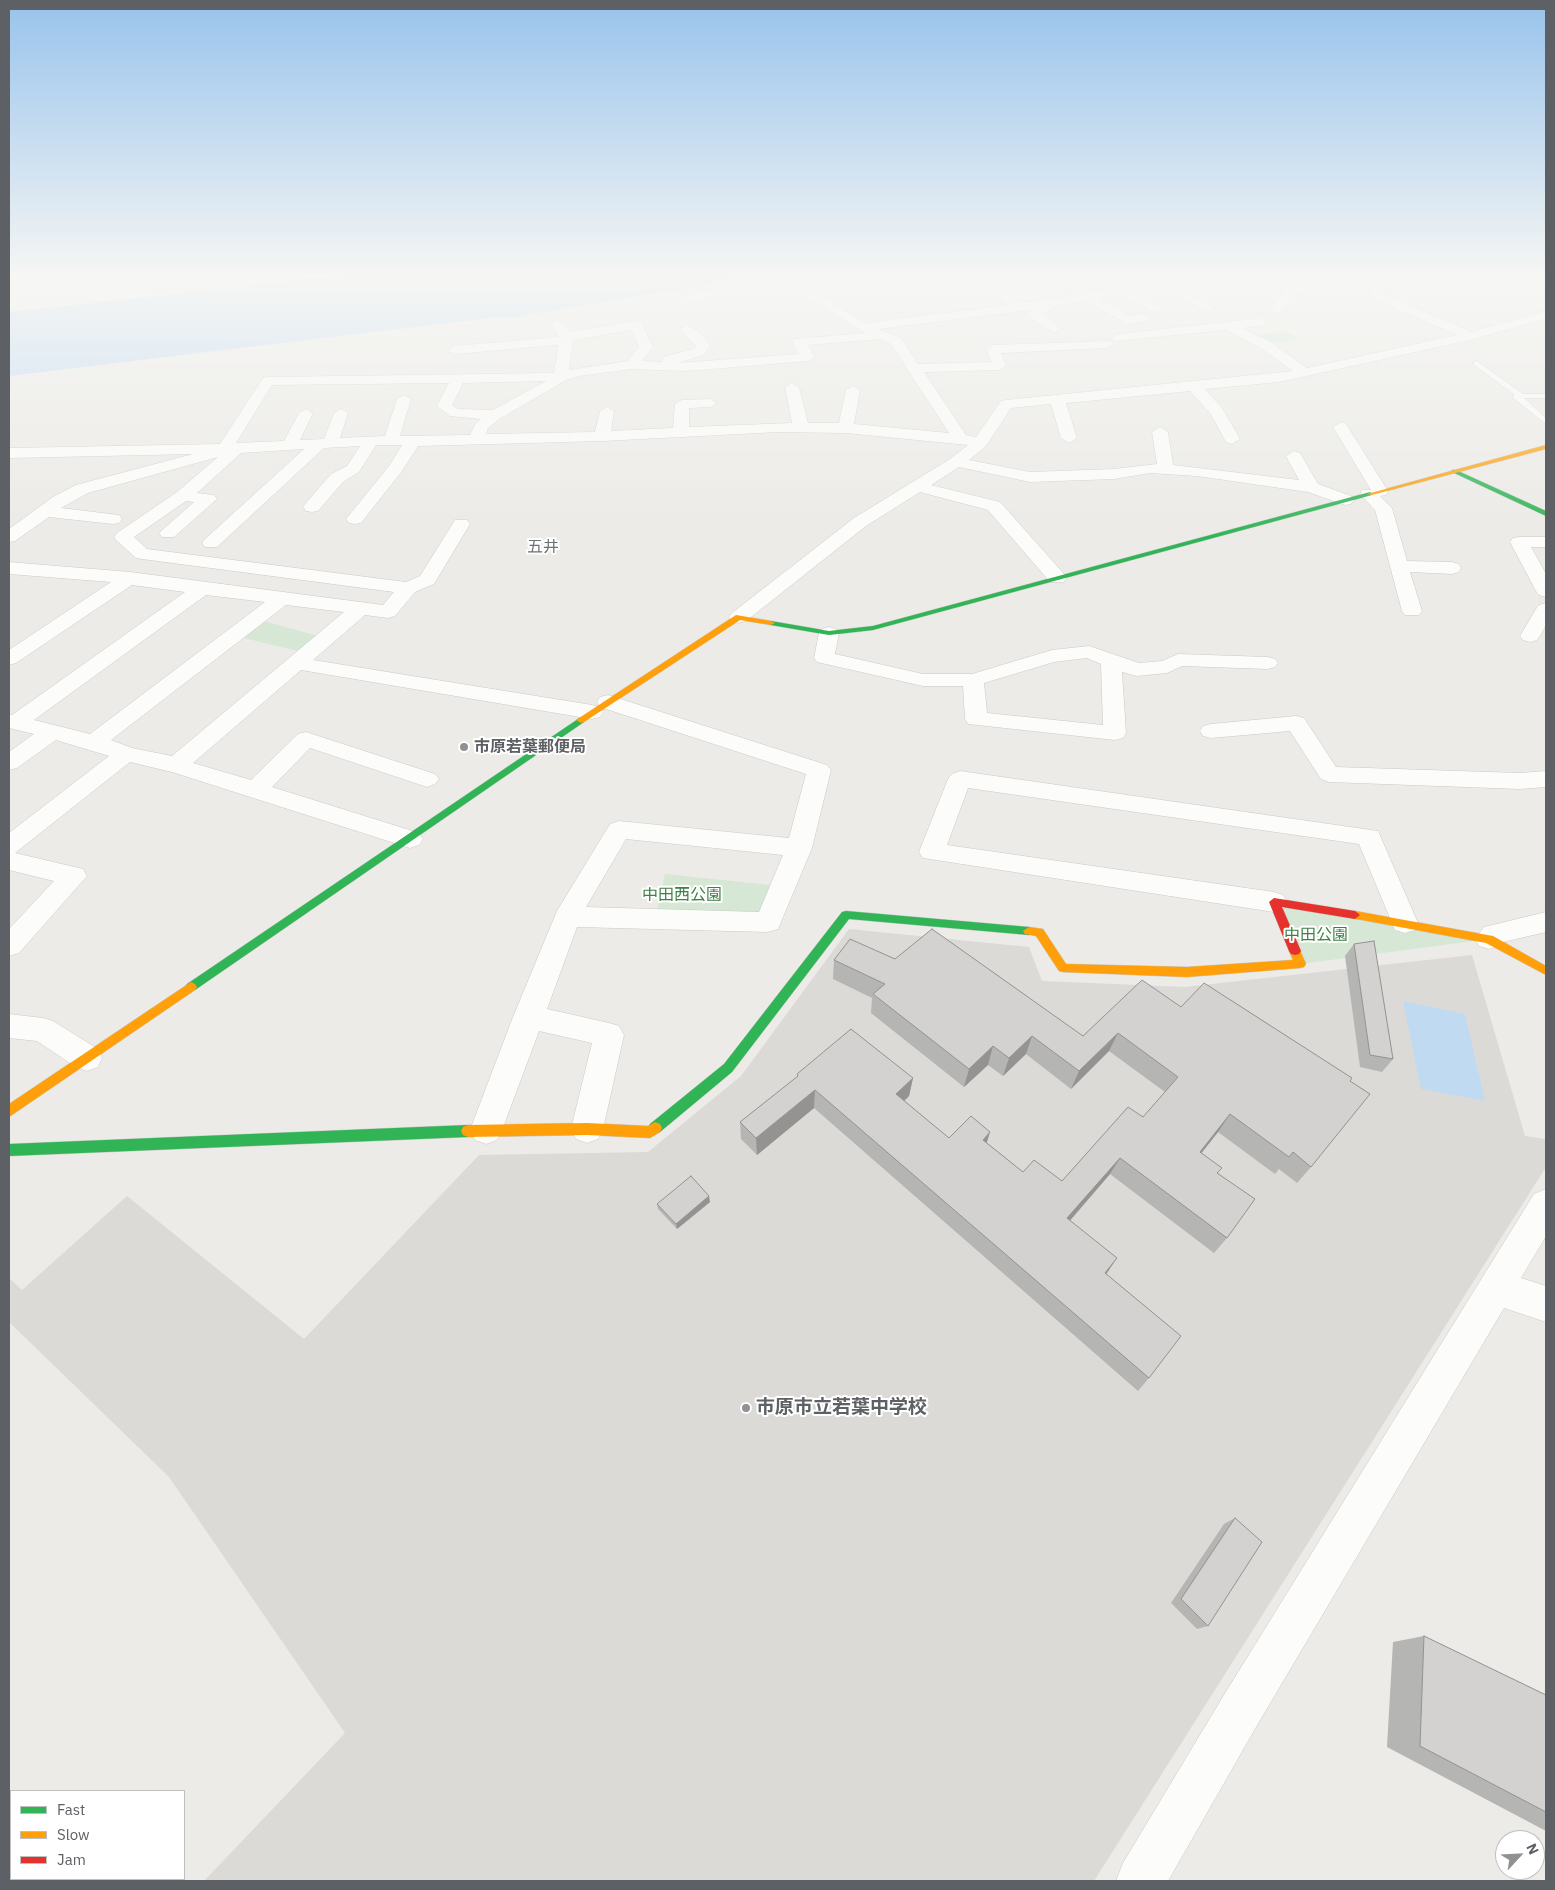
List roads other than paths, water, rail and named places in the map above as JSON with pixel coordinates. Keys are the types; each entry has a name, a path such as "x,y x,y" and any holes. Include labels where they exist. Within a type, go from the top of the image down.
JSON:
{"street":[{"path":"476,439 481,426 496,415 554,383 561,377 563,362"},
{"path":"408,588 142,554 123,537 183,496 232,448 268,381 561,377 577,372 651,362"},
{"path":"632,365 686,367 745,362"},
{"path":"909,362 961,439"},
{"path":"913,368 999,366 998,362"},
{"path":"1290,362 1304,372"},
{"path":"9,1111 410,839 600,707 739,617 860,522 956,462 980,443 1006,404 1279,378 1349,362"},
{"path":"459,377 444,406 455,413 496,415"},
{"path":"561,377 579,386 588,385"},
{"path":"661,380 680,379"},
{"path":"1194,386 1217,411 1232,439"},
{"path":"792,387 801,428"},
{"path":"846,428 853,390"},
{"path":"391,440 404,399"},
{"path":"1057,399 1069,438"},
{"path":"681,432 682,404 710,403"},
{"path":"602,436 607,412"},
{"path":"290,445 306,413"},
{"path":"212,544 325,443 341,413"},
{"path":"1341,427 1384,508 1412,611"},
{"path":"9,453 232,448 371,440 414,441 602,436 801,428 846,428 961,439 980,443"},
{"path":"1160,432 1166,469"},
{"path":"312,507 337,478 353,469 371,440"},
{"path":"355,519 396,468 414,441"},
{"path":"739,617 829,633 873,628 1546,447"},
{"path":"9,537 59,501 82,489 232,448"},
{"path":"1294,456 1311,487"},
{"path":"956,462 1030,477 1114,474 1150,468 1166,469 1311,487 1345,500"},
{"path":"1454,471 1546,514"},
{"path":"994,506 1030,477"},
{"path":"917,486 994,506 1057,578"},
{"path":"168,533 208,499 183,496"},
{"path":"46,511 113,519"},
{"path":"9,568 130,578 388,612 408,588 427,580 461,524"},
{"path":"1546,542 1519,542 1546,592"},
{"path":"1400,566 1452,568"},
{"path":"9,659 130,578"},
{"path":"13,721 203,588"},
{"path":"94,742 283,598"},
{"path":"176,765 360,609"},
{"path":"1530,636 1546,610"},
{"path":"829,633 824,658 923,680 973,680 1052,656 1089,652 1138,670 1167,667 1178,660 1268,662"},
{"path":"973,680 976,720 1115,733 1111,660"},
{"path":"296,663 600,707 819,770 799,848 768,922 568,917"},
{"path":"13,721 94,742 126,754 176,765 410,839"},
{"path":"1211,731 1296,723 1329,774 1520,781 1546,780"},
{"path":"9,763 50,732"},
{"path":"255,790 306,738 427,779"},
{"path":"9,846 126,754"},
{"path":"1405,922 1369,837 960,779 932,852 1405,922 1489,939 1546,971"},
{"path":"486,1130 568,917 619,830 799,848"},
{"path":"9,861 74,876 9,946"},
{"path":"9,1150 486,1130 587,1129 650,1132 728,1068 846,915 1039,932 1063,968 1187,972 1300,964 1274,902"},
{"path":"1489,939 1494,934 1546,922"},
{"path":"528,1017 609,1035 587,1129"},
{"path":"9,1026 43,1030 87,1058"},
{"path":"1141,1881 1240,1711 1546,1205"},
{"path":"1496,1288 1546,1304"}],"lane":[{"path":"1477,363 1521,396"},
{"path":"1546,396 1516,396 1546,422"}],"water":[{"path":"9,362 123,362 9,376"},
{"path":"1403,1001 1465,1014 1485,1101 1421,1089"}],"place":[{"name":"市原若葉郵便局","path":"464,747"},
{"name":"市原市立若葉中学校","path":"746,1408"}],"district":[{"name":"五井","path":"543,547"}],"park label":[{"name":"中田西公園","path":"682,895"},
{"name":"中田公園","path":"1316,935"}]}
